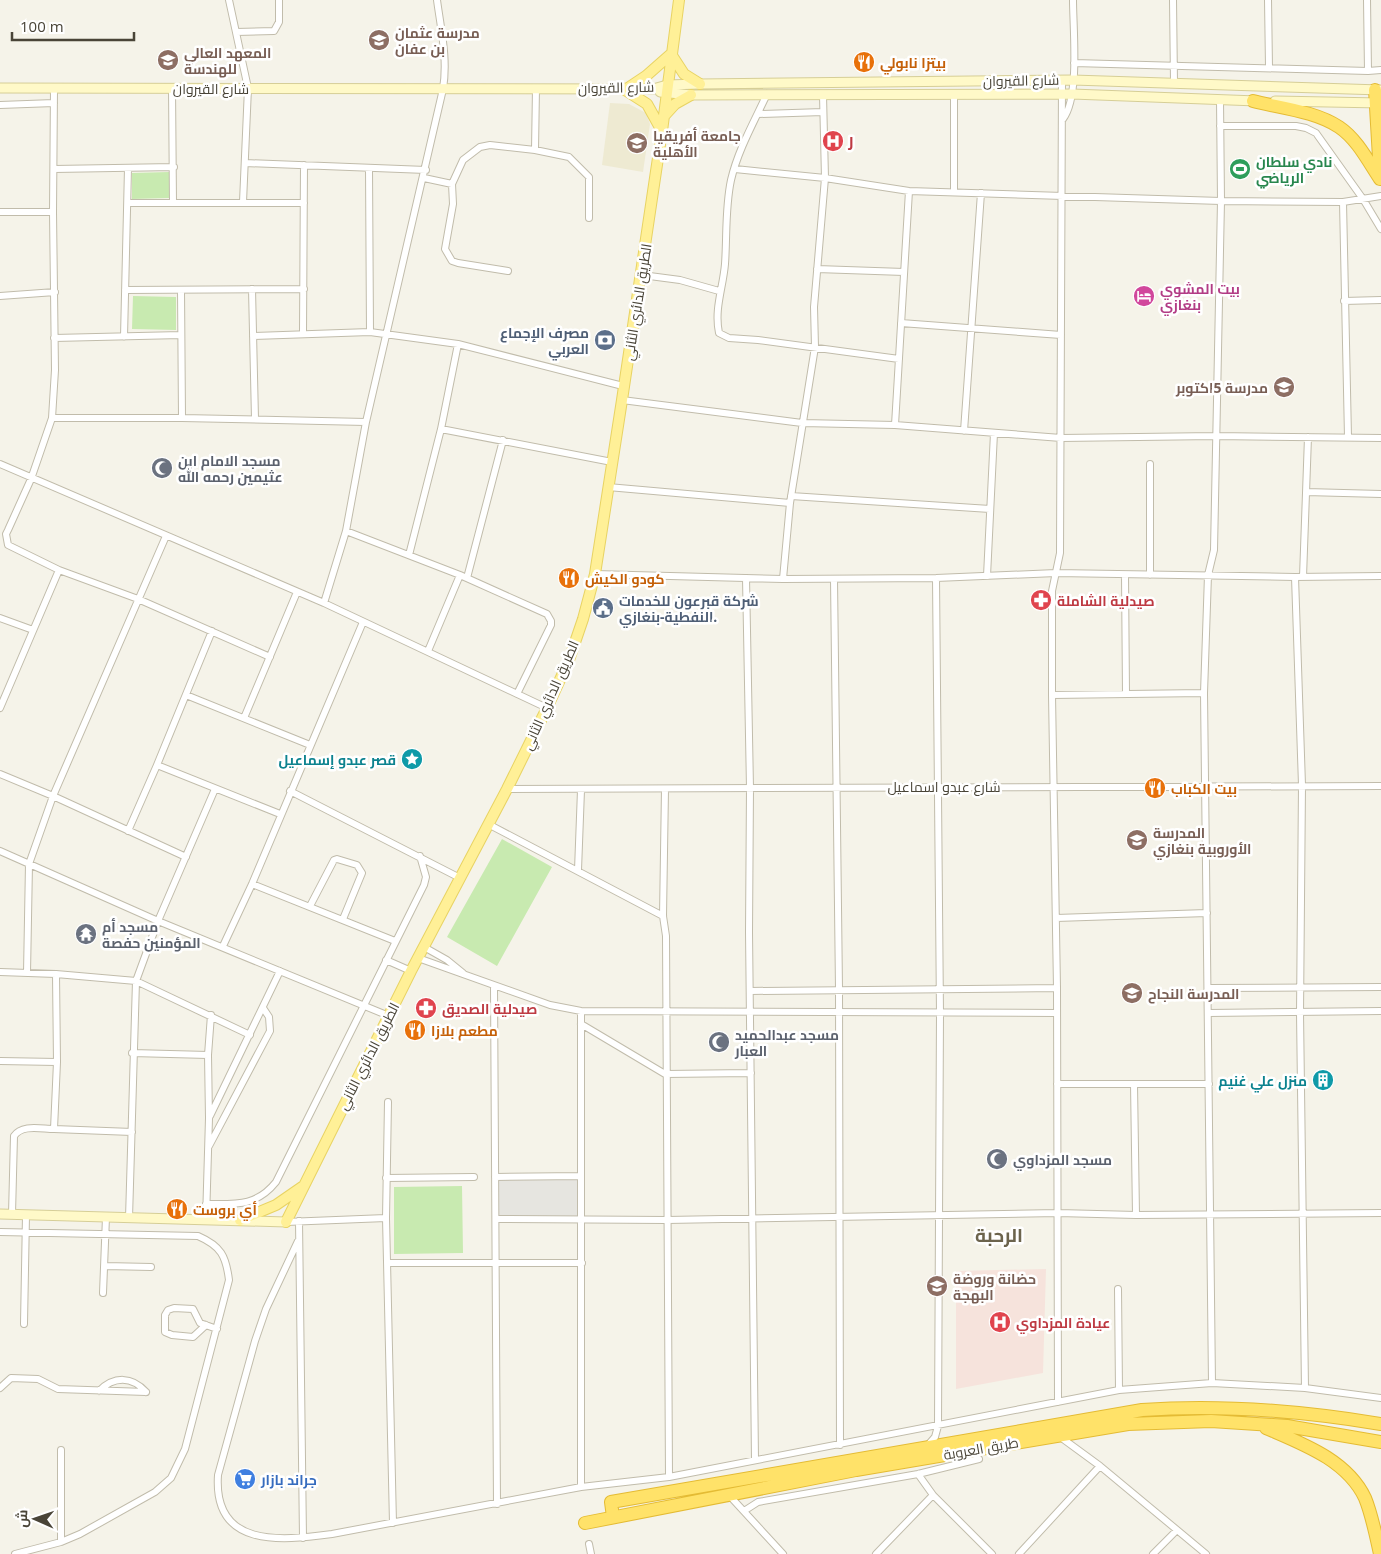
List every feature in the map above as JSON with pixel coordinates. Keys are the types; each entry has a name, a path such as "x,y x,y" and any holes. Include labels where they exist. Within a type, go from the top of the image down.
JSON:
{"highway":[{"path":"1378,97 1381,180"},
{"path":"1253,101 1312,115 1339,128 1355,142 1381,180"},
{"name":"طريق العروبة","path":"613,1517 610,1502 1107,1415 1176,1408 1257,1409 1381,1424"},
{"path":"1360,1420 1381,1419"},
{"name":"طريق العروبة","path":"585,1523 856,1470 1128,1424 1165,1421 1257,1424 1304,1428 1381,1442"},
{"path":"1257,1424 1324,1455 1351,1477 1365,1500 1380,1554"}],"main road":[{"name":"الطريق الدائري الثاني","path":"286,1222 411,971 507,789 569,660 594,574 642,275 679,0"},
{"path":"662,131 647,104 625,88 646,76 671,54 684,74 700,84"},
{"name":"شارع القيروان","path":"0,88 667,89 700,84 1073,80 1262,86 1378,97"},
{"path":"667,89 691,94 1072,94 1253,101 1378,97"},
{"path":"664,116 675,104 691,94"},
{"path":"240,1220 276,1205 305,1184"},
{"path":"0,1214 286,1222"}],"street":[{"path":"229,0 248,88 243,202"},
{"path":"236,32 274,31 279,22 279,0"},
{"path":"324,603 346,531 366,422 426,170 443,89 446,72 437,0"},
{"path":"1063,119 1069,111 1072,94 1074,63 1073,0"},
{"path":"1173,0 1174,82"},
{"path":"1268,0 1268,67"},
{"path":"1367,0 1368,71"},
{"path":"1074,63 1381,70"},
{"path":"1058,1402 1057,988 1052,590 1060,558 1062,80"},
{"path":"172,88 173,203"},
{"path":"535,150 536,88"},
{"path":"54,89 52,212 55,292 52,418 31,479 8,530 6,540 8,544 59,570 138,599 270,656"},
{"path":"767,94 735,169 728,199 725,266 719,291 717,321 719,333 729,338 815,346 899,358"},
{"path":"783,579 791,500 815,346 814,308 825,178 823,95"},
{"path":"954,95 954,192"},
{"path":"1212,1383 1209,988 1204,785 1204,693 1208,575 1214,550 1221,201 1220,100"},
{"path":"0,105 54,103"},
{"path":"758,114 823,112"},
{"path":"1220,126 1306,128 1316,133 1362,198 1381,229"},
{"path":"508,272 458,264 447,256 445,249 453,204 452,184 463,160 480,147 490,146 535,150 570,157 589,176 590,218"},
{"path":"245,163 426,170"},
{"path":"304,165 304,334"},
{"path":"54,169 174,166"},
{"path":"124,337 128,168"},
{"path":"370,168 370,332"},
{"path":"735,169 825,178 909,190 954,192 1221,201 1343,202 1381,196"},
{"path":"424,178 452,184"},
{"path":"895,425 909,190"},
{"path":"964,430 981,193"},
{"path":"1343,202 1348,437"},
{"path":"128,203 304,203"},
{"path":"0,212 52,212"},
{"path":"817,269 904,272"},
{"path":"642,275 680,280 719,291"},
{"path":"252,289 255,418"},
{"path":"125,290 304,289"},
{"path":"181,290 182,418"},
{"path":"0,296 55,292"},
{"path":"1344,301 1381,300"},
{"path":"901,323 1061,334"},
{"path":"253,336 386,333 458,344 624,386"},
{"path":"54,338 180,335"},
{"path":"409,555 442,429 458,344"},
{"path":"622,400 802,423 895,425 1061,438 1215,436 1381,438"},
{"path":"52,418 255,418 366,422"},
{"path":"442,429 612,462"},
{"path":"987,576 994,433"},
{"path":"1303,577 1308,437"},
{"path":"468,578 503,440"},
{"path":"0,464 31,479 324,603 547,708"},
{"path":"1150,464 1150,575"},
{"path":"608,487 791,500 990,509"},
{"path":"1306,492 1381,494"},
{"path":"346,531 468,578 547,614 551,621 537,656 517,694"},
{"path":"27,973 28,864 53,796 166,536"},
{"path":"0,708 59,570"},
{"path":"594,574 834,580 1056,573 1296,577 1381,576"},
{"path":"428,651 460,575"},
{"path":"1125,575 1126,694"},
{"path":"1296,577 1302,785 1300,1013 1301,1213 1305,1388"},
{"path":"746,578 750,788 748,916 751,991 754,1218 755,1460"},
{"path":"925,1447 935,1437 938,1426 940,988 936,578"},
{"path":"834,580 835,787 839,989 840,1445"},
{"path":"244,718 297,592"},
{"path":"0,618 33,630"},
{"path":"223,946 252,884 280,814 363,622"},
{"path":"128,831 212,631"},
{"path":"1052,695 1204,693"},
{"path":"186,695 310,745"},
{"path":"157,765 280,814"},
{"path":"0,774 53,796 186,857"},
{"name":"شارع عبدو اسماعيل","path":"507,789 1204,785 1381,786"},
{"path":"129,1218 132,1053 136,981 158,921 215,789"},
{"path":"665,789 663,916 666,1012 665,1074 670,1477"},
{"path":"578,870 581,790"},
{"path":"290,791 460,878"},
{"path":"488,824 663,916"},
{"path":"0,851 158,921 223,946 389,1016"},
{"path":"206,1204 229,1204 256,1200 271,1188 291,1153 424,885 426,877 420,856"},
{"path":"310,906 334,860 357,865 362,873 343,919"},
{"path":"252,884 395,941"},
{"path":"1056,918 1207,913"},
{"path":"424,947 447,960 464,974"},
{"path":"418,958 442,969 464,974 550,1005 581,1010 750,1013 1056,1013"},
{"path":"386,960 411,971"},
{"path":"209,1118 280,971"},
{"path":"0,972 56,974 136,981 250,1035"},
{"path":"54,1129 57,1062 56,974"},
{"path":"494,986 497,1504"},
{"path":"1209,988 1381,987"},
{"path":"751,991 1057,988"},
{"path":"208,1148 270,1031 269,1017 263,1008"},
{"path":"581,1010 581,1488"},
{"path":"1208,1013 1381,1011"},
{"path":"206,1220 210,1015"},
{"path":"581,1024 665,1074 751,1073"},
{"path":"132,1053 208,1055"},
{"path":"0,1061 57,1062"},
{"path":"1057,1084 1209,1084"},
{"path":"1134,1084 1136,1215"},
{"path":"388,1102 386,1218 392,1523"},
{"path":"12,1214 14,1136 18,1131 24,1129 54,1129 132,1132"},
{"path":"495,1177 582,1176"},
{"path":"386,1178 474,1177"},
{"path":"496,1219 667,1220 1058,1213 1136,1215 1381,1213"},
{"path":"24,1324 26,1215"},
{"path":"103,1293 106,1217"},
{"path":"286,1222 386,1218"},
{"path":"299,1221 303,1538"},
{"path":"0,1232 198,1236 216,1245 228,1265 229,1280 186,1449 171,1478 155,1492 80,1534 61,1542 14,1554"},
{"path":"298,1241 266,1308 218,1475 217,1490 224,1515 234,1525 263,1536 303,1538 581,1488 670,1477 1119,1390 1212,1383 1305,1388 1381,1398"},
{"path":"387,1263 582,1263"},
{"path":"105,1266 151,1267"},
{"path":"1118,1289 1119,1390"},
{"path":"206,1325 193,1337 172,1336 165,1332 165,1315 168,1310 174,1308 192,1309 200,1323 217,1328"},
{"path":"0,1388 11,1378 29,1378 42,1381 55,1388 99,1391 146,1392 140,1385 122,1379 113,1380 99,1391"},
{"path":"1059,1435 1100,1466 1206,1554"},
{"path":"61,1450 61,1542"},
{"path":"744,1511 758,1502 918,1474 979,1459"},
{"path":"1018,1554 1100,1466"},
{"path":"918,1474 933,1495 992,1554"},
{"path":"728,1494 779,1552"},
{"path":"876,1554 933,1495"},
{"path":"1154,1554 1178,1530"},
{"path":"589,1544 591,1554"}],"shaded area":[{"path":"610,103 629,104 646,113 650,124 643,172 602,165"},
{"path":"578,1179 578,1216 499,1216 499,1180"},
{"name":"عيادة المزداوي","path":"1046,1269 1043,1373 956,1389 956,1271"}],"green space":[{"path":"169,172 169,198 132,199 132,173"},
{"path":"133,296 176,297 176,330 132,329"},
{"path":"502,839 552,867 497,966 447,937"},
{"path":"462,1186 463,1253 394,1254 394,1187"}],"place":[{"name":"مدرسة عثمان بن عفان","path":"379,40"},
{"name":"المعهد العالي للهندسة","path":"168,60"},
{"name":"بيتزا نابولي","path":"864,62"},
{"name":"J","path":"833,141"},
{"name":"جامعة أفريقيا الأهلية","path":"637,143"},
{"name":"نادي سلطان الرياضي","path":"1240,169"},
{"name":"بيت المشوي بنغازي","path":"1144,296"},
{"name":"مصرف الإجماع العربي","path":"605,340"},
{"name":"مدرسة 5اكتوبر","path":"1284,387"},
{"name":"مسجد الامام ابن عثيمين رحمه الله","path":"162,468"},
{"name":"كودو الكيش","path":"569,578"},
{"name":"صيدلية الشاملة","path":"1041,600"},
{"name":"شركة قبرعون للخدمات النفطية-بنغازي.","path":"603,608"},
{"name":"قصر عبدو إسماعيل","path":"412,759"},
{"name":"بيت الكباب","path":"1155,788"},
{"name":"المدرسة الأوروبية بنغازي","path":"1137,840"},
{"name":"مسجد أم المؤمنين حفصة","path":"86,934"},
{"name":"المدرسة النجاح","path":"1132,993"},
{"name":"صيدلية الصديق","path":"426,1008"},
{"name":"مطعم بلازا","path":"415,1030"},
{"name":"مسجد عبدالحميد العبار","path":"719,1042"},
{"name":"منزل علي غنيم","path":"1323,1080"},
{"name":"مسجد المزداوي","path":"997,1159"},
{"name":"أي بروست","path":"177,1209"},
{"name":"حضانة وروضة البهجة","path":"937,1286"},
{"name":"عيادة المزداوي","path":"1000,1322"},
{"name":"جراند بازار","path":"245,1479"}],"district":[{"name":"الرحبة","path":"999,1235"}]}
